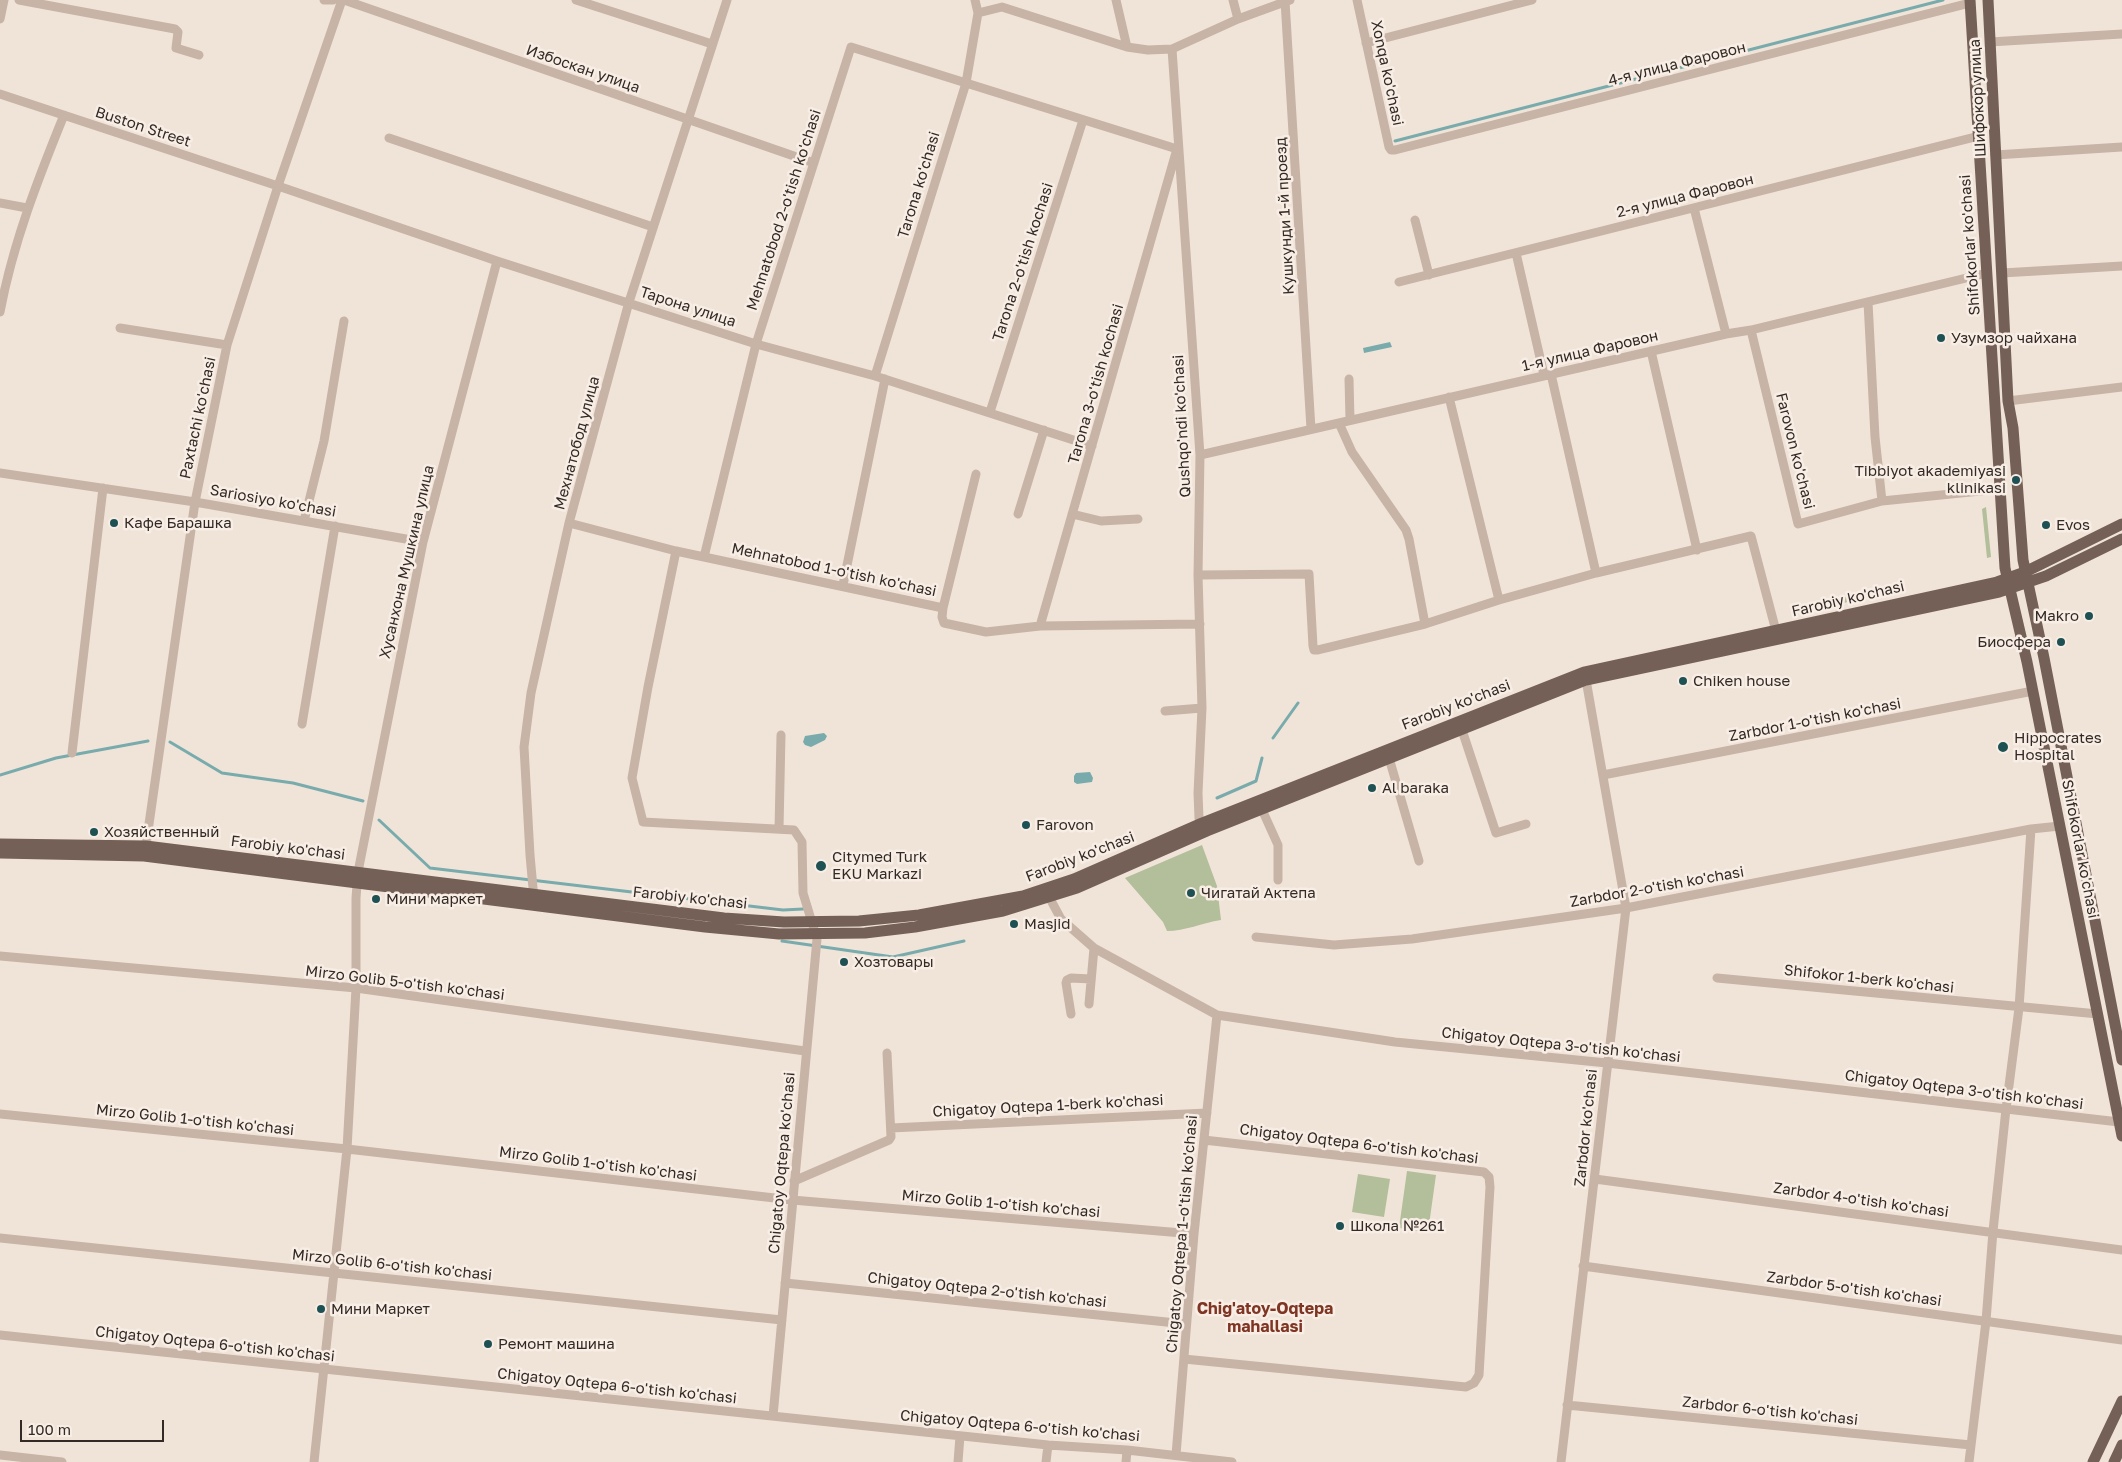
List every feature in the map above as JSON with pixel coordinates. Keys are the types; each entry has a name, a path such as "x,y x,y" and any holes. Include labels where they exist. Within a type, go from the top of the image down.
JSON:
{"main road":[{"name":"Шифокор улица","path":"1988,0 2008,401 2013,428 2019,521 2026,577"},
{"name":"Shifokorlar ko'chasi","path":"1970,1 2000,489 2009,583 2033,691 2122,1136"},
{"path":"1972,33 1990,37"},
{"name":"Farobiy ko'chasi","path":"1585,676 2009,583 2026,577 2122,524"},
{"name":"Farobiy ko'chasi","path":"2026,577 2046,576 2122,539"},
{"name":"Shifokorlar ko'chasi","path":"2026,577 2044,658 2122,1060"},
{"name":"Farobiy ko'chasi","path":"0,844 145,851 535,900 724,918 919,915 1077,888 1204,827 1585,676 1776,631 2009,583"},
{"path":"2027,662 2044,658"},
{"name":"Farobiy ko'chasi","path":"1262,804 1389,758 1460,724"},
{"name":"Farobiy ko'chasi","path":"0,854 145,851"},
{"name":"Farobiy ko'chasi","path":"535,900 724,929 816,935 865,933 922,926 1002,911 1048,893"},
{"path":"2097,1461 2122,1401"},
{"path":"2114,1462 2122,1444"}],"street":[{"path":"0,19 4,0"},
{"path":"19,0 174,29 178,32 176,48 199,55"},
{"path":"324,0 333,0"},
{"name":"Избоскан улица","path":"343,0 814,163"},
{"name":"Paxtachi ko'chasi","path":"145,851 195,502 227,345 278,186 343,0"},
{"path":"576,0 712,44"},
{"name":"Мехнатобод улица","path":"535,900 530,855 524,746 531,692 569,523 629,302 727,0"},
{"name":"Tarona ko'chasi","path":"875,376 966,83 978,13 975,0"},
{"path":"1116,0 1127,47"},
{"path":"1233,0 1238,19"},
{"name":"Xonqa ko'chasi","path":"1357,0 1391,150"},
{"path":"1366,43 1532,0"},
{"path":"978,13 1002,7 1127,47 1148,50 1172,50 1238,19 1288,1"},
{"name":"Кушкунди 1-й проезд","path":"1288,1 1311,429"},
{"name":"4-я улица Фаровон","path":"1391,150 1970,1"},
{"path":"1990,37 2122,34"},
{"name":"Mehnatobod 2-o'tish ko'chasi","path":"704,557 756,344 851,48 966,83"},
{"name":"Qushqo'ndi ko'chasi","path":"1172,50 1177,149 1200,455 1198,575 1202,708 1198,793 1199,818 1204,827"},
{"path":"966,83 1177,149"},
{"name":"Buston Street","path":"0,94 278,186"},
{"path":"0,312 2,287 27,208 64,115"},
{"name":"Tarona 2-o'tish kochasi","path":"990,412 1083,120"},
{"name":"2-я улица Фаровон","path":"1399,282 1978,136"},
{"path":"389,138 653,227"},
{"path":"1996,155 2122,147"},
{"name":"Tarona 3-o'tish kochasi","path":"1040,626 1177,149"},
{"name":"Тарона улица","path":"278,186 497,261 756,344 885,379 1092,446"},
{"path":"0,202 27,208"},
{"path":"1694,208 1726,334"},
{"path":"1416,220 1428,275"},
{"path":"1516,253 1596,573"},
{"name":"Хусанхона Мушкина улица","path":"314,1462 347,1149 356,988 357,878 423,542 497,261"},
{"path":"2002,273 2122,266"},
{"name":"1-я улица Фаровон","path":"1200,455 1651,351 1751,330 1987,274"},
{"path":"1868,302 1875,436 1882,500"},
{"path":"304,521 324,441 344,321"},
{"path":"120,328 227,345"},
{"name":"Farovon ko'chasi","path":"1751,330 1798,524 1882,500 2000,489"},
{"path":"1651,351 1697,550"},
{"path":"843,585 885,379"},
{"path":"1348,380 1350,420"},
{"path":"2008,401 2122,387"},
{"path":"1450,397 1499,600"},
{"path":"1339,423 1348,446 1406,530 1425,624"},
{"path":"1018,514 1044,430"},
{"name":"Sariosiyo ko'chasi","path":"0,473 195,502 423,542"},
{"path":"944,608 976,474"},
{"path":"72,753 103,488"},
{"path":"1072,514 1101,521 1138,519"},
{"name":"Mehnatobod 1-o'tish ko'chasi","path":"569,523 676,551 944,608 942,617 944,623 972,630 986,632 1040,626 1200,624"},
{"path":"302,724 336,526"},
{"path":"1198,575 1309,574 1314,650 1425,624 1499,600 1596,573 1751,536 1776,631"},
{"path":"676,551 632,778 643,822 779,829 781,734"},
{"name":"Zarbdor ko'chasi","path":"1561,1462 1626,908 1585,676"},
{"name":"Zarbdor 1-o'tish ko'chasi","path":"1603,775 2033,691"},
{"path":"1165,711 1202,708"},
{"path":"1460,724 1496,833 1526,824"},
{"path":"1389,758 1419,861"},
{"path":"1262,804 1278,845 1278,880"},
{"name":"Zarbdor 2-o'tish ko'chasi","path":"1256,937 1316,944 1357,944 1412,939 1626,908 2031,829 2060,826"},
{"name":"Chigatoy Oqtepa ko'chasi","path":"773,1416 816,947 816,935 804,893 802,842 794,830 779,829"},
{"path":"1969,1462 1986,1321 2006,1109 2019,1008 2031,829"},
{"name":"Chigatoy Oqtepa 3-o'tish ko'chasi","path":"1048,893 1061,920 1094,948 1217,1015 1395,1042 1607,1063 2119,1122"},
{"path":"1089,1004 1094,948"},
{"name":"Mirzo Golib 5-o'tish ko'chasi","path":"0,956 356,988 805,1051"},
{"path":"1071,1014 1067,980 1071,978 1091,979"},
{"name":"Shifokor 1-berk ko'chasi","path":"1716,978 2098,1014"},
{"name":"Chigatoy Oqtepa 1-o'tish ko'chasi","path":"1176,1455 1194,1234 1217,1015"},
{"path":"794,1181 891,1138 887,1053"},
{"name":"Chigatoy Oqtepa 1-berk ko'chasi","path":"891,1128 1207,1113"},
{"name":"Mirzo Golib 1-o'tish ko'chasi","path":"0,1114 347,1149 792,1200 1194,1234"},
{"name":"Chigatoy Oqtepa 6-o'tish ko'chasi","path":"1184,1358 1466,1387 1474,1383 1479,1375 1490,1187 1489,1177 1484,1172 1204,1140"},
{"name":"Zarbdor 4-o'tish ko'chasi","path":"1595,1179 1993,1231 2122,1250"},
{"name":"Mirzo Golib 6-o'tish ko'chasi","path":"0,1238 782,1320"},
{"name":"Zarbdor 5-o'tish ko'chasi","path":"1583,1266 2122,1340"},
{"name":"Chigatoy Oqtepa 2-o'tish ko'chasi","path":"785,1283 1186,1324"},
{"name":"Chigatoy Oqtepa 6-o'tish ko'chasi","path":"0,1335 960,1436 1048,1445 1128,1450 1232,1462"},
{"name":"Zarbdor 6-o'tish ko'chasi","path":"1567,1405 1971,1445"},
{"path":"958,1462 960,1436"},
{"path":"1046,1462 1048,1445"},
{"path":"1126,1462 1128,1450"},
{"path":"1,1462 0,1456 62,1462"}],"green space":[{"path":"1986,507 1991,557 1987,558 1982,509"},
{"path":"1891,588 1897,591 1821,608 1827,601"},
{"path":"1202,845 1217,886 1221,920 1180,930 1167,931 1163,922 1125,878"},
{"path":"1407,1171 1436,1175 1428,1232 1399,1228"},
{"path":"1358,1174 1390,1179 1384,1217 1352,1212"}],"water":[{"path":"1390,342 1392,347 1364,353 1363,348"},
{"path":"824,733 827,736 825,740 811,747 803,742 805,736"},
{"path":"1090,772 1093,778 1092,782 1077,784 1074,782 1076,773"}],"waterway":[{"path":"1395,141 1943,0"},
{"path":"1273,738 1298,703"},
{"path":"0,775 56,758 148,741"},
{"path":"170,742 222,773 293,783 363,801"},
{"path":"1217,798 1256,781 1262,758"},
{"path":"379,820 430,868 783,910 803,909"},
{"path":"782,941 893,957 964,941"}],"place":[{"name":"Узумзор чайхана","path":"1941,338"},
{"name":"Tibbiyot akademiyasi klinikasi","path":"2016,480"},
{"name":"Кафе Барашка","path":"114,523"},
{"name":"Evos","path":"2046,525"},
{"name":"Makro","path":"2089,616"},
{"name":"Биосфера","path":"2061,642"},
{"name":"Chiken house","path":"1683,681"},
{"name":"Hippocrates Hospital","path":"2003,747"},
{"name":"Al baraka","path":"1372,788"},
{"name":"Farovon","path":"1026,825"},
{"name":"Хозяйственный","path":"94,832"},
{"name":"Citymed Turk EKU Markazi","path":"821,866"},
{"name":"Чигатай Актепа","path":"1191,893"},
{"name":"Мини маркет","path":"376,899"},
{"name":"Masjid","path":"1014,924"},
{"name":"Хозтовары","path":"844,962"},
{"name":"Школа №261","path":"1340,1226"},
{"name":"Мини Маркет","path":"321,1309"},
{"name":"Ремонт машина","path":"488,1344"}],"district":[{"name":"Chig'atoy-Oqtepa mahallasi","path":"1265,1318"}]}
